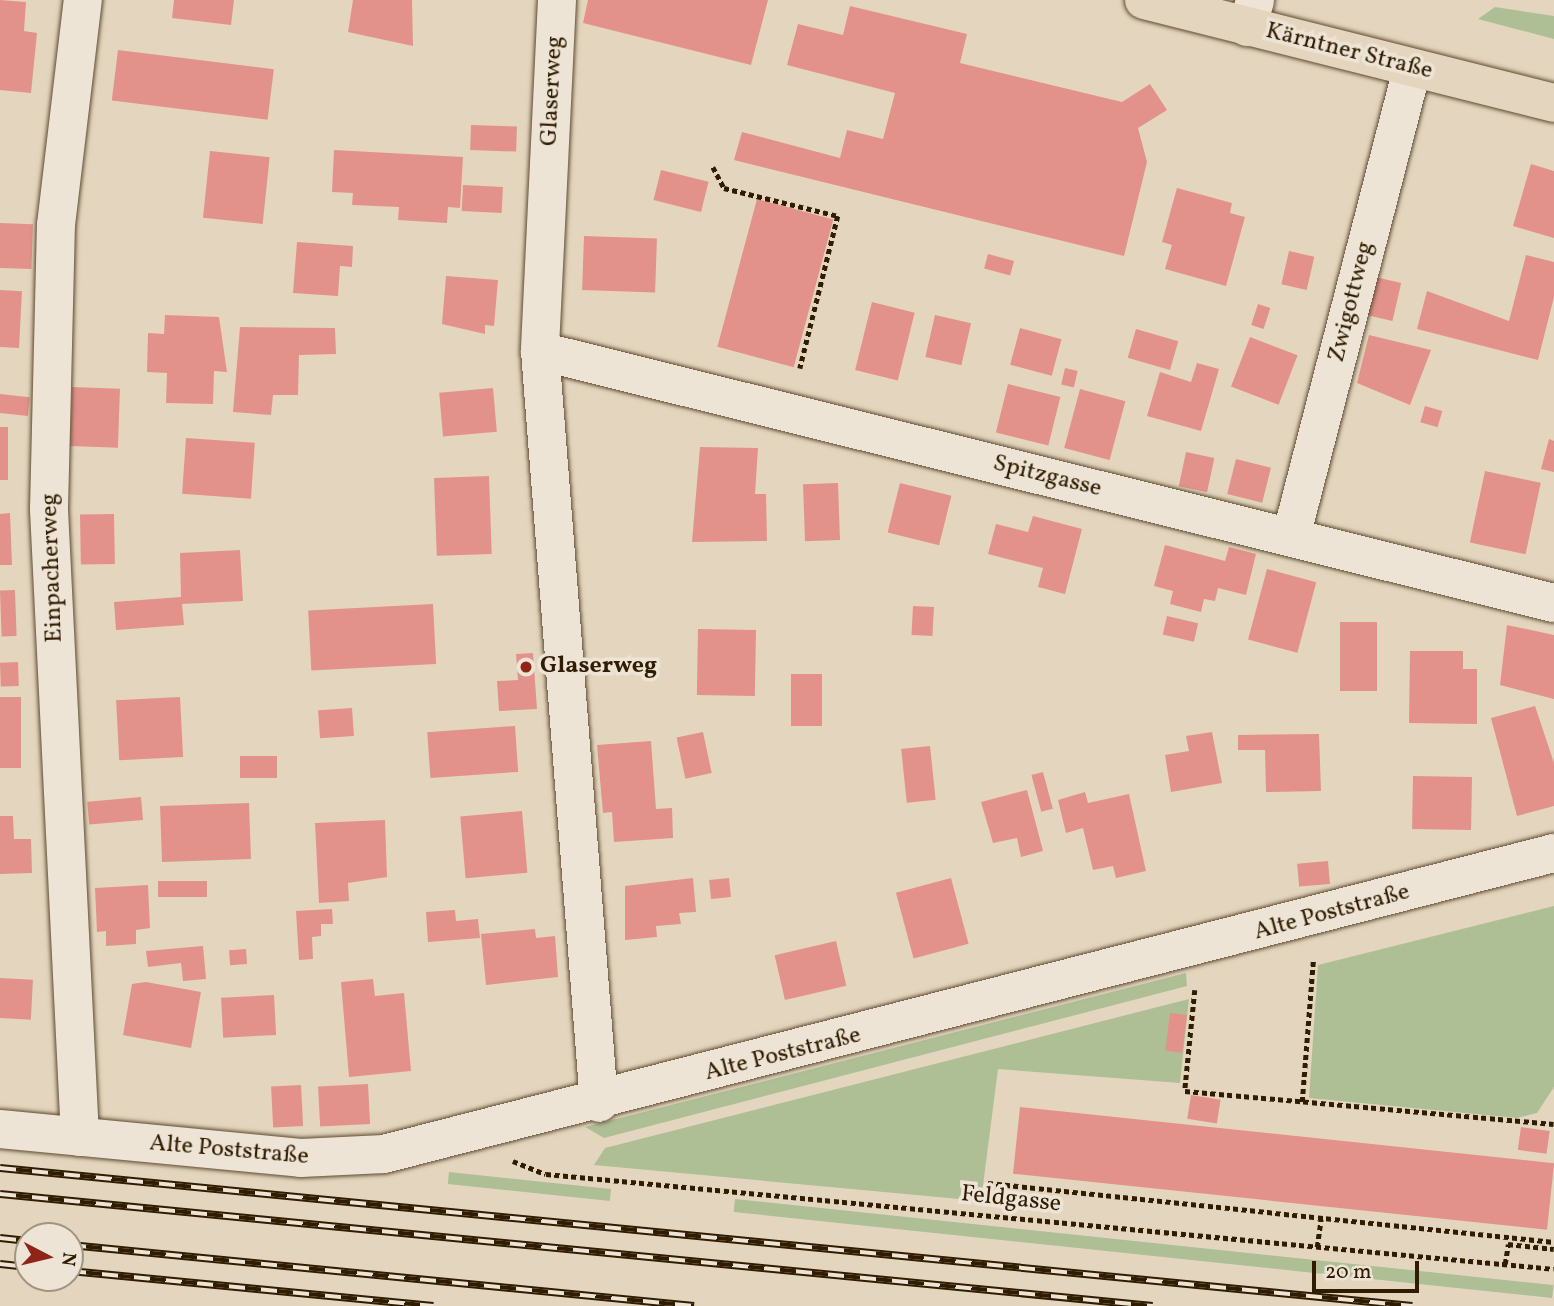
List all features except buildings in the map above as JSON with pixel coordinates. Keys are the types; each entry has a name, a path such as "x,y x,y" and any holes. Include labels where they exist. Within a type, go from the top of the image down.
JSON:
{"main road":[{"name":"Kärntner Straße","path":"1144,0 1251,13 1412,68 1554,103"}],"street":[{"name":"Einpacherweg","path":"80,1137 49,509 56,225 83,0"},
{"name":"Glaserweg","path":"557,0 540,351 599,1103"},
{"name":"Zwigottweg","path":"1291,537 1412,68"},
{"name":"Spitzgasse","path":"540,351 1554,603"},
{"name":"Alte Poststraße","path":"0,1129 326,1159 475,1135 1554,853"}],"path":[{"path":"713,167 724,188 838,216 800,368"},
{"path":"1301,1102 1313,961"},
{"path":"1195,990 1185,1091 1554,1124"},
{"name":"Feldgasse","path":"475,1135 503,1156 546,1174 1554,1269"},
{"path":"988,1183 1554,1242"},
{"path":"1317,1247 1321,1219"},
{"path":"1505,1264 1508,1244 1554,1249"}],"green space":[{"path":"1495,7 1554,16 1554,39 1478,19"},
{"path":"1554,906 1554,1087 1537,1113 1517,1118 1309,1098 1318,965"},
{"path":"1186,973 1187,986 604,1138 585,1127"},
{"path":"1189,999 1180,1083 998,1069 981,1201 594,1165 605,1148"},
{"path":"449,1172 611,1189 610,1201 448,1184"},
{"path":"735,1199 1553,1285 1552,1298 734,1212"}],"railway":[{"path":"0,1168 1412,1306"},
{"path":"0,1194 1153,1306"},
{"path":"0,1238 14,1240"},
{"path":"84,1246 694,1306"},
{"path":"0,1264 14,1266"},
{"path":"84,1272 433,1306"}],"place":[{"name":"Glaserweg","path":"526,667"}]}
